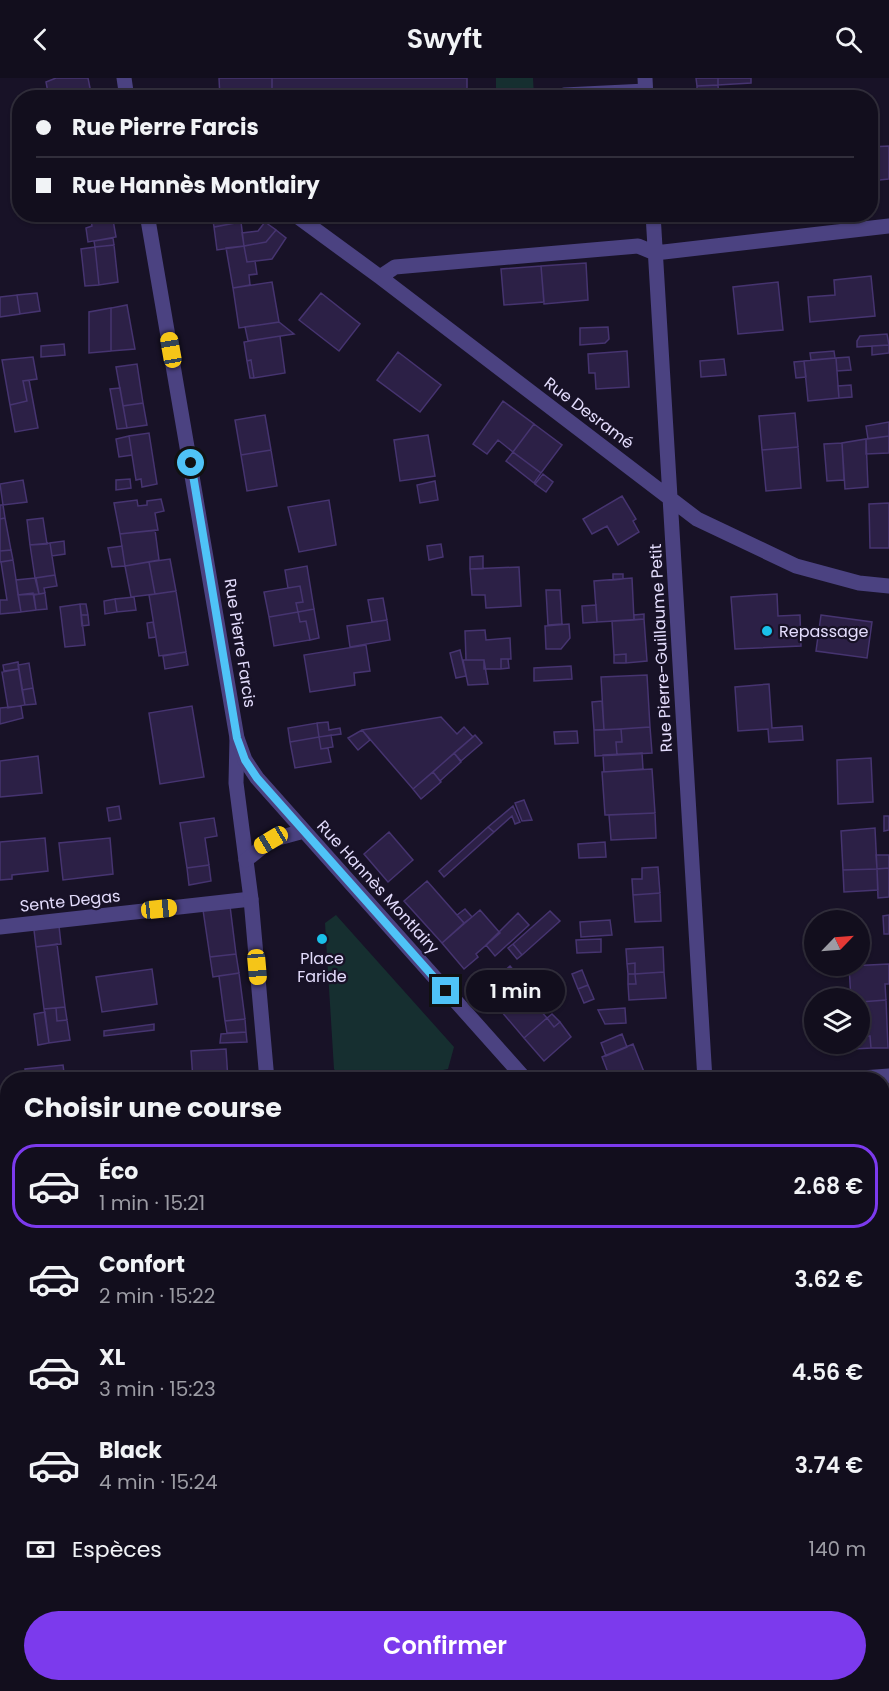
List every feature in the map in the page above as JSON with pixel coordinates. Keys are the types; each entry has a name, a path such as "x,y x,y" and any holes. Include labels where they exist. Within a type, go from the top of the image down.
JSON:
{"street":[{"name":"Rue Pierre Farcis","path":"148,222 227,666 237,738 236,783 251,899 266,1072"},
{"name":"Rue Desramé","path":"305,222 697,519 796,566 859,583 889,586"},
{"name":"Rue Pierre-Guillaume Petit","path":"653,222 705,1072"},
{"path":"380,277 395,267 441,262 638,246 655,252 889,226"},
{"name":"Rue Hannès Montlairy","path":"237,738 245,760 257,778 519,1072"},
{"path":"246,860 271,840 304,831"},
{"name":"Sente Degas","path":"0,927 251,899"}],"green space":[{"path":"496,78 533,78 534,90 496,90"},
{"path":"336,915 454,1047 448,1069 433,1072 336,1072 334,1069 325,923"}],"building":[{"path":"56,78 88,78 90,90 48,90 46,82"},
{"path":"219,78 272,78 272,90 220,90"},
{"path":"272,78 467,78 467,90 272,90"},
{"path":"696,78 718,78 718,85 697,86"},
{"path":"718,78 751,78 751,83 718,85"},
{"path":"718,85 718,90 697,90 697,86"},
{"path":"889,146 889,179 878,180 878,147"},
{"path":"91,222 113,222 116,237 88,242 86,228 92,226"},
{"path":"213,222 241,222 214,227"},
{"path":"241,222 244,246 217,250 214,227"},
{"path":"265,222 276,230 266,242 244,246 242,233 258,231"},
{"path":"276,230 286,238 272,259 247,262 244,246 266,242"},
{"path":"113,238 114,245 95,247 94,241"},
{"path":"114,245 118,282 99,285 95,247"},
{"path":"244,246 247,262 255,261 257,274 249,275 250,285 233,288 226,248"},
{"path":"95,247 99,285 85,286 81,249"},
{"path":"586,263 588,300 544,304 541,266"},
{"path":"541,266 544,302 504,305 501,269"},
{"path":"871,276 875,316 810,322 808,297 835,295 834,280"},
{"path":"272,282 279,322 239,328 233,288"},
{"path":"778,282 783,330 738,334 733,287"},
{"path":"37,293 40,311 20,314 17,295"},
{"path":"321,293 360,324 339,351 299,320"},
{"path":"17,295 20,314 0,317 0,297"},
{"path":"127,305 135,349 111,351 111,308"},
{"path":"111,308 111,351 89,353 89,312"},
{"path":"279,322 294,334 248,341 245,327"},
{"path":"608,327 609,339 605,343 580,345 580,328"},
{"path":"887,334 889,345 857,347 860,336"},
{"path":"280,336 285,373 254,378 251,360 247,361 244,342"},
{"path":"64,344 65,355 41,357 41,346"},
{"path":"889,345 889,353 872,355 872,346"},
{"path":"627,351 629,387 596,389 595,373 589,373 588,354"},
{"path":"834,351 835,358 811,360 810,353"},
{"path":"398,352 441,385 420,412 377,380"},
{"path":"33,357 37,379 23,381 27,401 10,405 2,360"},
{"path":"849,357 851,370 837,371 836,358"},
{"path":"836,358 839,398 808,401 804,361"},
{"path":"724,359 726,375 701,377 700,361"},
{"path":"251,360 254,378 250,378 247,361"},
{"path":"804,361 806,377 796,378 794,362"},
{"path":"137,364 143,403 123,406 116,367"},
{"path":"29,380 38,428 15,432 10,405 27,401 23,381"},
{"path":"851,385 852,397 839,398 838,386"},
{"path":"120,388 127,428 117,429 110,389"},
{"path":"503,401 534,424 513,452 498,440 487,454 473,444"},
{"path":"143,403 147,425 127,428 123,406"},
{"path":"795,413 798,447 762,450 759,416"},
{"path":"265,415 271,450 241,455 235,420"},
{"path":"889,422 889,436 868,439 866,426"},
{"path":"534,424 562,445 541,473 513,452"},
{"path":"149,433 157,484 142,487 141,479 136,480 129,436"},
{"path":"428,435 435,476 400,481 394,440"},
{"path":"129,436 132,455 119,457 116,439"},
{"path":"889,436 889,453 866,454 866,439"},
{"path":"866,439 868,487 845,489 842,443"},
{"path":"842,443 844,480 827,481 824,444"},
{"path":"798,447 801,488 766,491 762,450"},
{"path":"271,450 277,486 247,491 241,455"},
{"path":"513,452 541,473 534,483 506,461"},
{"path":"543,474 553,482 546,492 535,484"},
{"path":"130,479 131,488 116,490 116,480"},
{"path":"23,480 27,502 3,505 0,484"},
{"path":"435,481 438,500 420,503 417,485"},
{"path":"622,496 636,519 633,521 639,532 618,545 607,526 592,534 583,519"},
{"path":"161,499 164,511 155,513 158,530 120,534 114,503 137,500 138,506 147,505 147,501"},
{"path":"329,500 336,545 299,552 288,507"},
{"path":"889,503 889,548 870,548 869,504"},
{"path":"0,505 3,505 5,518 0,519"},
{"path":"5,518 11,550 0,551 0,519"},
{"path":"43,518 47,544 30,545 27,520"},
{"path":"155,530 159,560 125,566 120,534"},
{"path":"64,541 65,554 52,556 50,543"},
{"path":"50,543 55,575 35,578 30,545"},
{"path":"441,544 443,557 429,560 427,546"},
{"path":"122,546 125,566 112,567 108,548"},
{"path":"11,550 13,560 0,562 0,551"},
{"path":"483,556 483,569 470,569 470,557"},
{"path":"170,559 176,591 155,594 149,562"},
{"path":"13,560 21,612 0,614 0,600 7,600 1,562"},
{"path":"149,562 155,594 131,597 125,566"},
{"path":"307,566 314,609 298,612 296,603 303,602 300,586 288,588 285,570"},
{"path":"519,567 521,606 486,608 485,595 472,595 470,569"},
{"path":"613,574 623,574 623,579 613,580"},
{"path":"55,575 57,586 44,588 45,593 39,594 36,578"},
{"path":"35,578 39,594 18,595 16,580"},
{"path":"632,578 634,620 597,622 594,581"},
{"path":"300,586 303,602 296,603 298,612 269,617 264,592"},
{"path":"546,590 560,590 562,624 548,625"},
{"path":"176,591 186,652 159,656 149,595"},
{"path":"33,593 36,610 21,612 18,595"},
{"path":"45,593 47,609 36,610 34,595"},
{"name":"Repassage","path":"777,594 778,616 800,615 801,646 735,649 731,597"},
{"path":"134,597 136,610 117,612 115,599"},
{"path":"383,598 387,620 372,622 368,600"},
{"path":"115,599 117,612 105,614 104,601"},
{"path":"80,604 85,645 65,647 60,607"},
{"path":"80,604 86,604 88,615 81,615"},
{"path":"596,605 597,622 583,623 582,606"},
{"path":"314,609 319,638 310,640 306,621 300,622 298,612"},
{"path":"298,612 300,622 306,621 310,640 274,646 269,617"},
{"path":"644,614 644,619 634,620 634,615"},
{"path":"81,615 88,615 89,625 82,626"},
{"path":"821,615 872,622 867,658 816,651"},
{"path":"644,619 647,661 626,663 626,654 614,655 612,621"},
{"path":"387,620 390,640 350,647 347,626"},
{"path":"153,622 156,637 149,638 147,623"},
{"path":"569,624 570,638 561,649 546,649 545,626"},
{"path":"485,630 486,640 510,638 511,659 501,659 501,669 484,669 484,660 466,660 465,631"},
{"path":"366,645 370,671 354,673 355,685 310,692 304,655"},
{"path":"460,650 466,676 456,678 450,653"},
{"path":"186,652 188,665 165,669 163,656"},
{"path":"626,654 626,663 614,663 614,655"},
{"path":"501,659 508,659 509,668 501,669"},
{"path":"463,660 484,660 488,684 468,685"},
{"path":"18,662 19,669 4,671 3,665"},
{"path":"29,663 33,688 22,690 18,665"},
{"path":"571,666 572,679 534,681 534,668"},
{"path":"19,669 25,705 8,708 2,672"},
{"path":"647,675 650,727 604,730 601,677"},
{"path":"769,684 772,728 802,726 803,740 769,742 768,729 738,731 735,687"},
{"path":"33,688 36,704 25,705 22,690"},
{"path":"602,701 604,730 594,730 592,702"},
{"path":"21,706 23,718 0,724 0,708"},
{"path":"192,706 204,777 160,784 149,713"},
{"path":"441,717 457,734 464,727 473,737 413,789 362,730"},
{"path":"328,722 329,730 340,728 341,734 319,737 317,723"},
{"path":"317,723 319,737 290,742 288,728"},
{"path":"650,727 652,753 617,755 616,742 622,742 621,729"},
{"path":"621,729 622,742 616,742 617,755 595,756 594,730"},
{"path":"362,730 370,740 358,750 348,738"},
{"path":"577,731 578,743 555,744 554,732"},
{"path":"331,735 333,747 321,749 319,737"},
{"path":"475,735 482,743 461,761 454,753"},
{"path":"319,737 321,749 328,748 331,762 295,768 290,742"},
{"path":"454,753 461,762 440,781 433,772"},
{"path":"642,753 643,769 604,772 603,755"},
{"path":"38,756 42,793 0,797 0,761"},
{"path":"871,758 873,802 838,804 837,760"},
{"path":"652,769 655,813 605,815 602,772"},
{"path":"433,772 441,782 421,799 413,789"},
{"path":"524,800 532,820 522,821 515,803"},
{"path":"119,806 121,819 109,821 107,808"},
{"path":"513,806 520,822 515,824 512,816 494,832 488,827"},
{"path":"655,813 656,838 611,840 609,815"},
{"path":"884,816 889,816 889,830 884,831"},
{"path":"214,818 217,836 205,838 209,865 187,868 180,823"},
{"path":"488,827 494,832 444,877 439,871"},
{"path":"875,828 877,869 843,870 841,831"},
{"path":"389,832 413,860 388,882 364,854"},
{"path":"45,838 48,871 12,875 12,879 0,880 0,842"},
{"path":"110,838 113,874 63,880 59,843"},
{"path":"605,842 606,857 579,858 578,844"},
{"path":"876,855 889,855 889,868 877,869"},
{"path":"209,865 211,881 189,885 187,868"},
{"path":"658,867 660,893 633,895 632,879 642,879 642,868"},
{"path":"889,868 889,897 878,898 877,869"},
{"path":"877,869 878,890 844,892 843,870"},
{"path":"427,881 464,923 442,943 404,901"},
{"path":"660,893 661,921 635,922 633,895"},
{"path":"230,906 236,954 210,957 203,910"},
{"path":"465,909 472,917 464,923 457,915"},
{"path":"480,910 500,933 476,954 478,957 464,969 442,943"},
{"path":"550,911 560,921 522,955 513,944"},
{"path":"518,913 529,925 495,956 486,945"},
{"path":"889,915 889,934 884,934 883,916"},
{"path":"610,920 612,935 581,937 580,922"},
{"path":"59,926 61,944 36,947 34,930"},
{"path":"601,939 601,952 577,953 576,940"},
{"path":"57,944 65,1007 44,1009 36,947"},
{"path":"513,944 522,955 517,959 508,948"},
{"path":"663,947 664,972 635,974 635,963 627,964 626,949"},
{"path":"236,954 239,973 213,977 210,957"},
{"path":"635,963 635,974 628,974 627,964"},
{"path":"889,964 889,984 885,984 886,1000 870,1001 870,988 850,988 850,976 870,976 870,965"},
{"path":"510,966 521,979 517,984 523,991 501,1011 483,990"},
{"path":"152,969 157,1004 102,1012 96,977"},
{"path":"582,970 588,985 578,989 572,974"},
{"path":"664,972 666,998 629,1000 628,984 636,984 635,974"},
{"path":"239,973 245,1019 225,1021 219,976"},
{"path":"628,974 635,974 636,984 628,984"},
{"path":"521,979 528,987 523,991 517,984"},
{"path":"588,985 594,999 584,1003 578,989"},
{"path":"523,991 547,1018 524,1038 501,1011"},
{"path":"886,1000 888,1048 871,1048 870,1001"},
{"path":"65,1007 67,1020 57,1021 56,1008"},
{"path":"56,1008 57,1021 67,1020 70,1040 49,1043 44,1009"},
{"path":"625,1008 626,1023 605,1024 598,1010"},
{"path":"45,1012 49,1043 38,1045 34,1014"},
{"path":"552,1014 560,1022 554,1027 547,1018"},
{"path":"547,1018 554,1027 560,1022 571,1037 544,1061 524,1038"},
{"path":"245,1019 246,1032 227,1033 225,1021"},
{"path":"154,1024 154,1030 104,1036 104,1031"},
{"path":"246,1032 247,1042 220,1043 221,1034"},
{"path":"622,1034 627,1047 606,1056 601,1043"},
{"path":"633,1044 644,1072 602,1072 607,1070 602,1057"},
{"path":"226,1049 227,1072 192,1072 191,1051"},
{"path":"63,1065 64,1072 25,1072 25,1069"}],"place":[{"name":"Repassage","path":"767,631"},
{"name":"Place Faride","path":"322,939"}],"route":[{"path":"191,463 227,666 237,738 245,760 257,778 446,991"}]}
